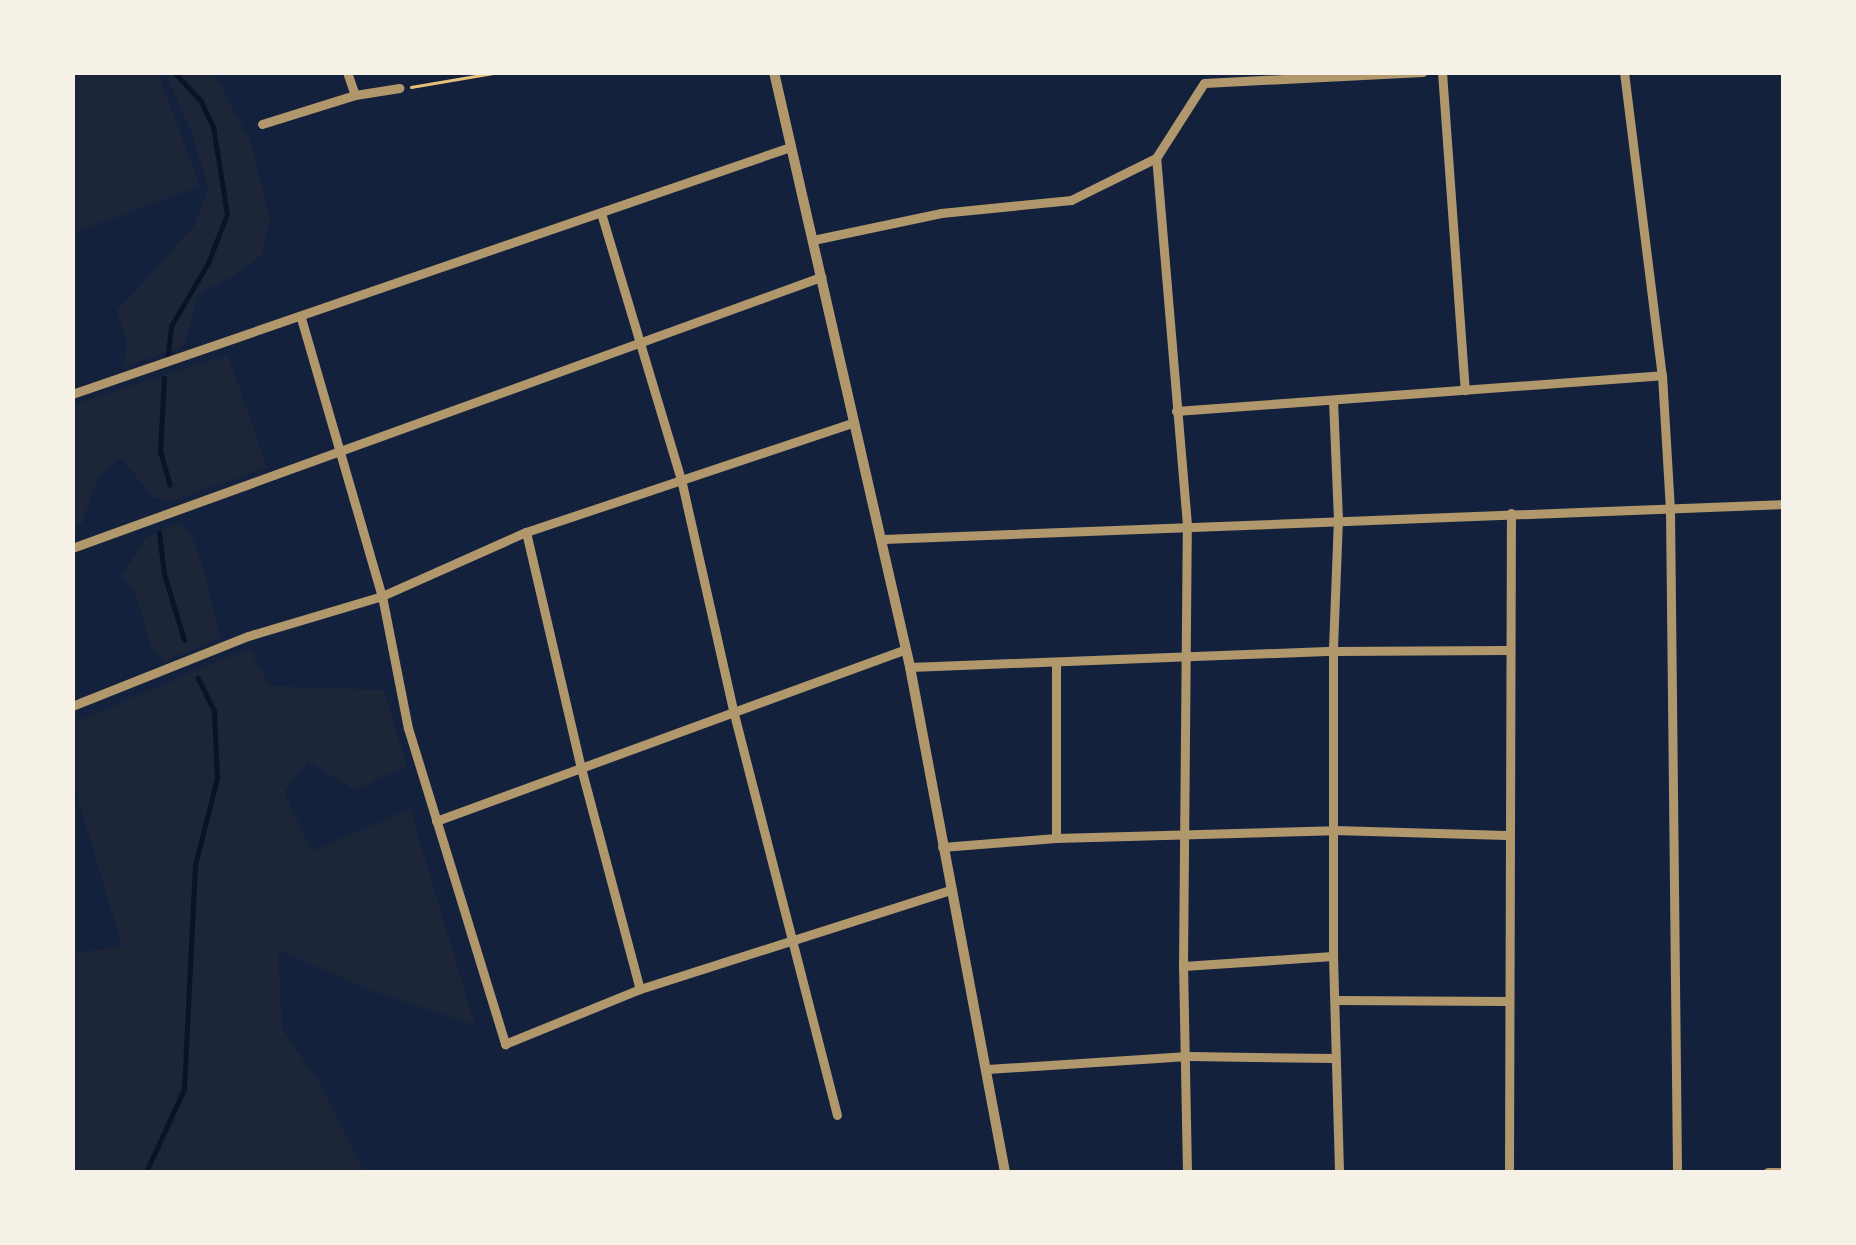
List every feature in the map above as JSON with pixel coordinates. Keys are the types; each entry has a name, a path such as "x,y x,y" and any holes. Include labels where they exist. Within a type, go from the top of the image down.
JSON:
{"street":[{"path":"347,72 356,96"},
{"path":"774,72 883,538 1005,1172"},
{"path":"814,240 940,212 1071,200 1156,158 1203,78 1423,72"},
{"path":"1442,72 1466,390"},
{"path":"1624,72 1662,375 1670,511 1677,1172"},
{"path":"262,124 356,96 400,88"},
{"path":"72,394 790,147"},
{"path":"1156,158 1187,526 1183,966 1188,1056 1187,1172"},
{"path":"602,213 680,479 734,714 837,1115"},
{"path":"72,548 821,277"},
{"path":"301,318 382,596 408,728 505,1044 640,989 951,890"},
{"path":"1176,411 1662,375"},
{"path":"1333,400 1338,518 1332,650 1333,956 1340,1172"},
{"path":"72,706 248,636 382,596 526,532 854,422"},
{"path":"883,538 1784,504"},
{"path":"1508,1172 1506,835 1510,513"},
{"path":"526,532 581,768 640,989"},
{"path":"436,820 734,714 905,648"},
{"path":"910,667 1332,650 1507,650"},
{"path":"1056,663 1056,838"},
{"path":"942,847 1056,838 1334,830 1506,835"},
{"path":"1183,966 1333,956"},
{"path":"1337,1000 1507,1001"},
{"path":"987,1069 1188,1056 1334,1058"},
{"path":"1768,1172 1784,1172"}],"path":[{"path":"400,88 498,72"}],"shaded area":[{"path":"73,72 158,73 200,186 73,233"},
{"path":"165,73 214,73 250,141 270,218 262,255 234,276 199,293 184,345 123,368 127,345 117,311 194,226 208,189 193,135"},
{"path":"228,355 267,467 175,500 154,498 121,458 99,475 82,523 73,528 73,405"},
{"path":"180,522 191,534 203,568 220,638 166,660 151,649 136,594 122,576 144,539"},
{"path":"249,648 270,686 384,690 407,766 355,790 308,761 284,793 312,851 410,809 475,1025 368,989 278,950 282,1028 322,1087 364,1172 73,1172 73,954 122,946 73,781 73,723"}],"waterway":[{"path":"167,360 171,326 208,263 227,214 213,127 201,101 174,72"},
{"path":"164,378 160,451 170,485"},
{"path":"159,533 164,574 184,640"},
{"path":"146,1172 184,1089 195,865 217,778 214,711 198,678"}]}
